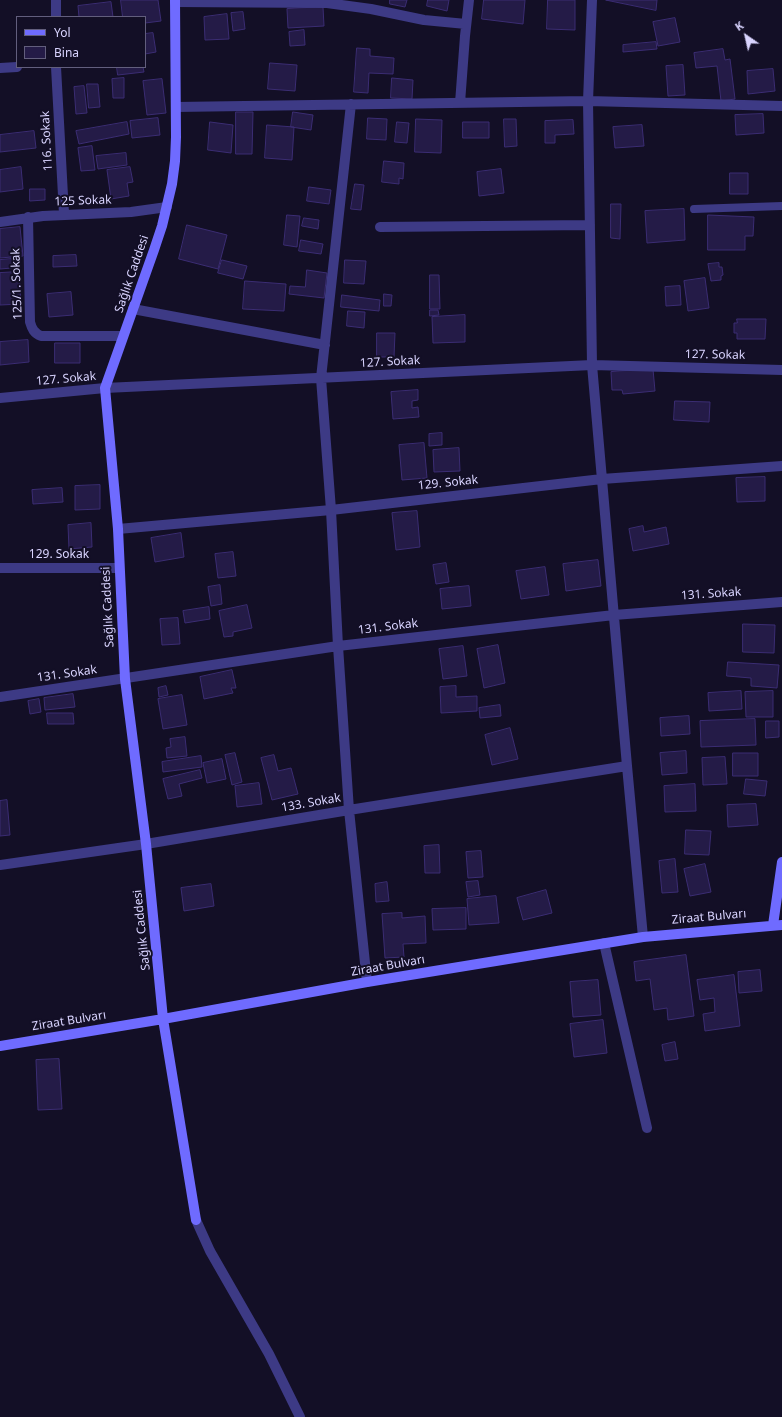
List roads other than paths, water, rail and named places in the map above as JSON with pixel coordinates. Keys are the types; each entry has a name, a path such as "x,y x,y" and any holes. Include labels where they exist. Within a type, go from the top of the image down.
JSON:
{"street":[{"path":"56,0 56,16"},
{"path":"460,103 469,0"},
{"path":"592,0 588,101 592,365 626,766 643,937"},
{"path":"175,1 327,3 371,9 424,20 466,24"},
{"name":"Sağlık Caddesi","path":"175,1 176,107 175,161 172,184 154,250 104,388 118,530 125,679 146,844 164,1020 196,1220 210,1251 269,1354 300,1417"},
{"path":"0,68 16,67"},
{"name":"116. Sokak","path":"56,68 64,214"},
{"path":"176,107 588,101 782,106"},
{"path":"351,104 321,378 331,510 348,810 367,982"},
{"name":"125 Sokak","path":"0,222 28,217 64,214 131,212 167,206"},
{"name":"125/1. Sokak","path":"28,217 30,322 36,334 41,336 123,336"},
{"path":"380,227 590,225"},
{"path":"133,309 325,345"},
{"name":"127. Sokak","path":"0,398 104,388 592,365 782,370"},
{"name":"129. Sokak","path":"118,530 331,510 602,479 782,466"},
{"name":"129. Sokak","path":"0,568 119,568"},
{"name":"131. Sokak","path":"0,696 125,679 338,646 614,615 782,602"},
{"name":"133. Sokak","path":"0,865 146,844 626,766"},
{"path":"778,925 782,862"},
{"name":"Ziraat Bulvarı","path":"0,1046 164,1020 367,982 604,943 643,937 778,925"},
{"path":"604,943 647,1128"}],"lane":[{"path":"694,209 782,206"}]}
